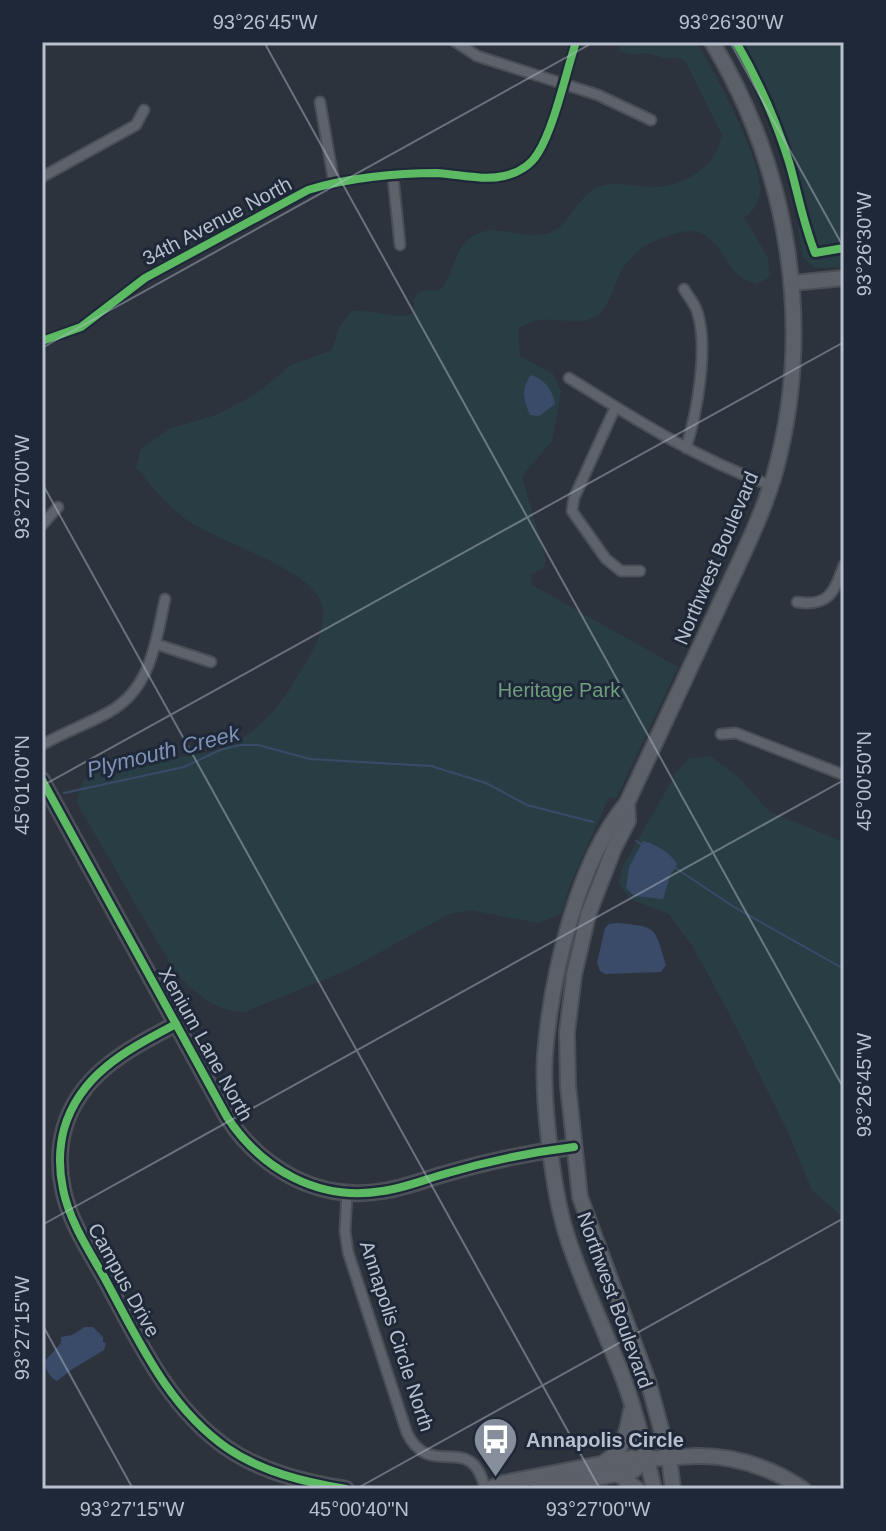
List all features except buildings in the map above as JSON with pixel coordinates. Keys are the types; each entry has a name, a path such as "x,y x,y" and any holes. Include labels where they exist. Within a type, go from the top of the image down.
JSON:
{"main road":[{"name":"Northwest Boulevard","path":"654,1489 632,1406 566,1235 552,1149 545,1057 559,966 582,882 613,820 627,803 750,538 770,485 790,390 792,283 782,219 759,137 744,99 712,42"},
{"path":"792,283 844,278"},
{"name":"Xenium Lane North","path":"42,780 227,1117 255,1153 292,1178 312,1186 347,1193 383,1191 488,1162 574,1147"},
{"name":"Northwest Boulevard","path":"627,803 628,821 588,915 574,975 567,1032 574,1147 580,1197 648,1381 669,1458 673,1489"},
{"name":"Campus Drive","path":"176,1024 110,1061 82,1091 65,1128 61,1148 60,1169 68,1209 154,1367 186,1412 227,1448 251,1462 303,1481 346,1489"},
{"path":"603,1463 615,1456 621,1447 632,1406"},
{"path":"487,1489 503,1483 631,1458 698,1456 743,1460 784,1477 803,1489"},
{"path":"537,1489 633,1471 647,1459"},
{"path":"618,1474 637,1489"}],"street":[{"path":"456,42 487,60 608,99 651,120"},
{"name":"34th Avenue North","path":"42,341 81,327 145,278 308,190 334,183 431,173 489,178 517,172 538,154 576,42"},
{"path":"320,102 334,183"},
{"path":"42,177 136,125 144,110"},
{"path":"393,177 400,245"},
{"path":"684,289 697,311 701,350 697,406 686,448"},
{"path":"569,378 615,408 713,463 770,485"},
{"path":"615,408 574,498 572,511 613,566 621,571 640,571"},
{"path":"42,525 58,507"},
{"path":"797,602 816,604 823,600 836,586 844,565"},
{"path":"42,745 111,712 125,701 146,673 156,644 165,599"},
{"path":"156,644 211,662"},
{"path":"721,734 736,733 844,775"},
{"name":"Annapolis Circle North","path":"347,1193 345,1231 348,1252 407,1433 415,1446 429,1456 470,1460 482,1475 487,1489"}],"green space":[{"name":"Heritage Park","path":"620,42 696,42 736,116 754,159 760,192 753,210 744,218 768,258 770,277 756,284 745,279 731,267 711,239 698,232 680,232 653,242 634,255 620,273 605,308 596,316 582,321 543,320 518,328 520,356 553,374 561,392 552,441 522,476 546,560 544,567 530,575 532,585 678,667 616,799 609,797 569,887 562,913 539,923 470,910 449,914 350,969 244,1012 224,1009 199,994 176,974 77,803 79,792 83,781 93,774 217,749 245,737 266,719 285,696 308,659 320,632 323,609 313,590 299,578 180,515 136,468 141,449 169,429 216,415 256,394 291,365 332,350 339,328 352,311 401,316 414,313 418,293 439,291 449,277 458,252 479,233 546,234 561,226 587,194 601,186 666,186 700,171 713,158 722,135 686,62 677,57 625,53 620,50"},
{"path":"740,42 844,42 844,267 815,268 803,258 787,151 754,64"},
{"path":"710,756 738,777 770,812 844,842 844,1218 812,1190 788,1132 693,947 669,914 630,899 619,884 623,866 676,773 689,759"}],"water":[{"path":"531,375 547,386 555,404 539,416 530,415 525,399 524,390"},
{"path":"643,841 671,856 677,864 663,899 634,896 626,888 629,867"},
{"path":"617,923 652,931 666,965 661,972 605,974 600,971 597,963 605,928"},
{"path":"93,1327 103,1337 106,1343 104,1350 57,1381 48,1373 45,1361 61,1343 61,1337"}],"waterway":[{"name":"Plymouth Creek","path":"64,793 184,767 220,750 240,745 258,745 310,759 431,766 486,783 527,805 593,822"},
{"name":"Plymouth Creek","path":"636,841 642,845"},
{"name":"Plymouth Creek","path":"674,867 734,907 844,969"}],"cycle path":[{"path":"42,341 81,327 145,278 308,190 388,175 436,173 488,178 519,171 532,161 544,142 576,42"},
{"path":"736,42 778,131 815,253 844,248"},
{"path":"42,780 227,1117 241,1136 275,1167 315,1186 337,1192 359,1193 391,1190 495,1161 574,1147"},
{"path":"176,1024 108,1065 82,1092 71,1109 64,1129 60,1159 63,1189 70,1212 142,1347 187,1412 206,1431 240,1456 269,1470 346,1489"}],"place":[{"name":"Annapolis Circle","path":"495,1479"}]}
